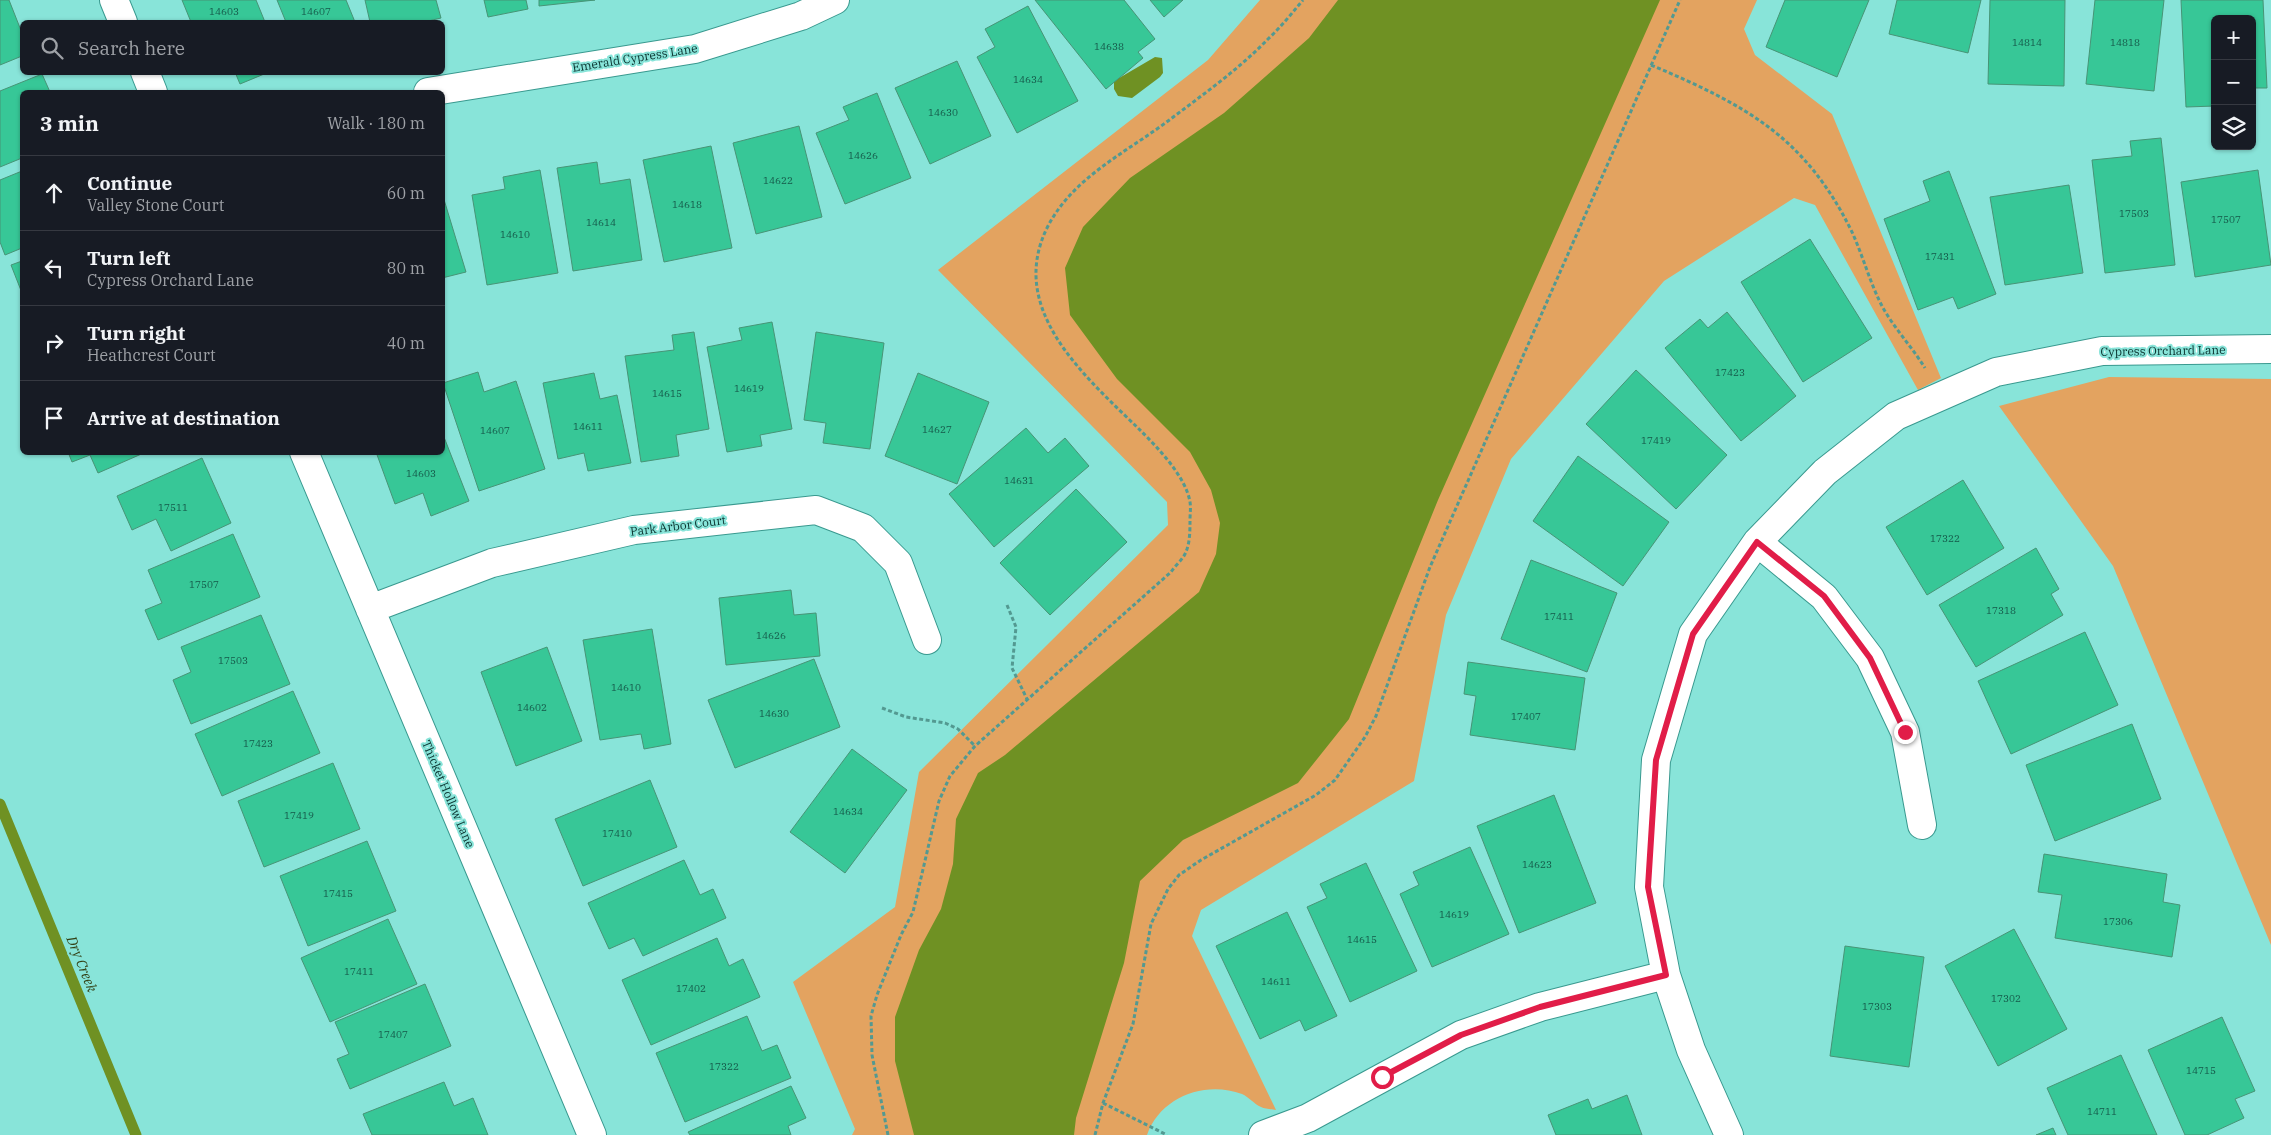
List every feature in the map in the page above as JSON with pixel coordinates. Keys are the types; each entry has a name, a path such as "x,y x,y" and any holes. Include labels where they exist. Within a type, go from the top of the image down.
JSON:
{"street":[{"path":"114,0 122,20"},
{"name":"Emerald Cypress Lane","path":"440,90 695,49 801,16 835,0"},
{"path":"146,75 152,90"},
{"name":"Cypress Orchard Lane","path":"1729,1135 1691,1050 1666,975 1648,887 1656,760 1693,634 1757,542 1825,472 1896,416 1996,372 2102,351 2271,349"},
{"name":"Thicket Hollow Lane","path":"305,455 592,1135"},
{"name":"Park Arbor Court","path":"370,609 492,563 634,530 816,510 863,528 898,563 927,640"},
{"path":"1757,542 1824,596 1870,658 1905,732 1922,825"},
{"path":"1263,1135 1308,1118 1461,1035 1540,1007 1666,975"}],"path":[{"path":"888,1135 872,1055 871,1016 894,952 913,912 939,801 950,776 975,746 1171,572 1185,554 1189,538 1190,500 1177,474 1162,452 1075,363 1044,316 1037,296 1038,250 1048,226 1080,184 1170,119 1236,68 1268,40 1303,0"},
{"path":"1095,1135 1103,1103 1133,1024 1151,924 1168,889 1180,875 1201,860 1316,795 1335,780 1365,738 1376,716 1430,567 1680,0"},
{"path":"1651,65 1700,86 1770,126 1813,168 1851,230 1866,262 1881,305 1926,370 1939,397"},
{"path":"1007,605 1016,627 1012,668 1027,699"},
{"path":"882,708 906,717 944,723 958,729 975,746"},
{"path":"1103,1103 1167,1135"}],"shaded area":[{"path":"1260,0 1757,0 1744,29 1755,55 1832,114 1941,378 1918,390 1815,205 1794,198 1664,281 1511,459 1446,615 1414,781 1201,910 1192,936 1276,1110 1261,1107 1242,1094 1228,1090 1213,1089 1186,1095 1173,1102 1153,1122 1147,1135 852,1135 855,1129 793,982 895,907 919,772 1168,525 1167,502 938,270 1208,60"},
{"path":"1338,0 1660,0 1438,500 1349,719 1298,783 1183,840 1140,881 1124,963 1076,1118 1074,1135 914,1135 895,1061 895,1017 919,950 941,909 953,864 956,819 978,773 1005,755 1199,592 1216,554 1220,523 1211,490 1190,452 1117,379 1070,315 1065,268 1083,227 1130,178 1224,113 1309,38"},
{"path":"1155,57 1162,58 1163,73 1160,77 1132,98 1118,96 1114,89 1114,81"},
{"path":"2109,377 2271,379 2271,945 2113,566 1999,406"}],"building":[{"path":"0,0 9,0 20,28 20,57 0,65"},
{"path":"182,0 256,0 264,20 190,20"},
{"path":"277,0 346,0 354,20 285,20"},
{"path":"365,0 436,0 441,18 432,20 370,20"},
{"path":"484,0 526,0 528,9 488,17"},
{"path":"539,0 595,0 539,6"},
{"path":"1035,0 1124,0 1155,39 1138,52 1143,58 1106,89"},
{"path":"1150,0 1183,0 1164,17"},
{"path":"1785,0 1869,0 1837,77 1766,47"},
{"path":"1897,0 1981,0 1968,53 1889,34"},
{"path":"1990,0 2065,0 2064,86 1988,84"},
{"path":"2095,0 2164,0 2154,91 2086,84"},
{"path":"2181,0 2263,0 2267,88 2256,88 2256,15 2211,15 2211,106 2186,107"},
{"path":"1028,6 1078,101 1017,133 977,57 995,47 985,29"},
{"path":"957,61 991,136 930,164 895,88"},
{"path":"40,75 42,75 49,90 20,90 20,159 0,167 0,91"},
{"path":"236,75 262,75 240,84"},
{"path":"877,93 911,178 845,204 816,133 849,120 843,107"},
{"path":"799,126 822,217 756,234 733,143"},
{"path":"2161,138 2175,265 2105,273 2092,160 2132,156 2130,141"},
{"path":"711,146 732,248 664,262 643,160"},
{"path":"597,162 600,184 630,179 642,260 573,271 557,168"},
{"path":"540,170 558,273 487,285 472,195 505,189 503,177"},
{"path":"2258,170 2271,265 2195,277 2181,182"},
{"path":"1949,171 1996,294 1958,309 1953,297 1918,310 1884,219 1930,201 1923,181"},
{"path":"20,172 20,249 5,255 0,242 0,180"},
{"path":"2069,185 2083,273 2005,285 1990,197"},
{"path":"445,203 466,272 445,277"},
{"path":"1810,239 1872,338 1803,382 1741,282"},
{"path":"20,262 20,288 11,265"},
{"path":"1727,312 1796,396 1741,441 1665,348 1700,319 1708,328"},
{"path":"772,322 792,429 760,435 762,446 727,452 707,347 742,340 739,328"},
{"path":"694,332 709,429 676,435 679,456 641,462 625,356 674,350 672,335"},
{"path":"816,332 884,343 870,449 823,443 826,423 804,420"},
{"path":"1636,370 1727,455 1676,509 1586,424"},
{"path":"478,372 484,392 516,381 545,469 479,491 445,389 445,382"},
{"path":"594,373 600,399 617,395 631,463 588,471 584,453 558,459 543,383"},
{"path":"918,373 989,402 957,484 885,456"},
{"path":"1026,428 1048,453 1065,438 1089,466 994,547 949,494"},
{"path":"445,440 469,501 431,516 423,493 395,504 377,455 445,455"},
{"path":"69,455 90,455 72,462"},
{"path":"90,455 139,455 98,473"},
{"path":"1578,456 1669,522 1623,586 1533,521"},
{"path":"202,458 231,523 171,551 156,519 132,530 117,496"},
{"path":"1963,480 2004,548 1927,595 1886,527"},
{"path":"1076,489 1127,542 1050,615 1000,563"},
{"path":"233,534 260,597 158,640 145,610 162,603 148,570"},
{"path":"2036,548 2059,589 2051,594 2063,615 1976,667 1939,605"},
{"path":"1531,560 1617,593 1587,672 1501,639"},
{"path":"791,590 794,615 816,613 820,656 726,665 719,598"},
{"path":"261,615 290,684 191,724 173,680 191,672 181,647"},
{"path":"652,629 671,744 644,749 641,734 600,740 583,640"},
{"path":"2085,632 2118,705 2011,754 1978,681"},
{"path":"547,647 582,741 516,766 481,672"},
{"path":"814,659 840,727 735,768 708,700"},
{"path":"1468,662 1585,678 1575,750 1470,735 1476,696 1464,694"},
{"path":"293,691 320,753 222,796 195,734"},
{"path":"2132,724 2161,799 2055,841 2026,765"},
{"path":"852,749 907,790 845,873 790,832"},
{"path":"333,763 360,829 264,867 238,801"},
{"path":"650,780 677,847 583,886 555,819"},
{"path":"1554,795 1596,903 1519,933 1477,826"},
{"path":"367,841 396,911 308,946 280,876"},
{"path":"1470,847 1509,934 1432,967 1400,894 1419,885 1413,872"},
{"path":"2044,854 2167,874 2163,902 2180,905 2172,957 2055,938 2062,895 2038,892"},
{"path":"684,860 700,895 713,889 726,918 643,956 634,938 609,949 588,903"},
{"path":"1366,863 1417,971 1350,1002 1307,907 1327,898 1320,884"},
{"path":"1287,912 1337,1016 1305,1031 1300,1020 1260,1039 1216,946"},
{"path":"388,919 417,984 330,1022 301,958"},
{"path":"2014,929 2067,1029 1998,1066 1945,966"},
{"path":"717,938 729,966 743,959 760,997 651,1045 622,980"},
{"path":"1845,946 1924,957 1909,1067 1830,1056"},
{"path":"425,984 451,1046 350,1089 337,1059 349,1054 335,1022"},
{"path":"747,1016 762,1051 777,1045 791,1078 685,1122 656,1053"},
{"path":"2222,1017 2255,1091 2235,1099 2244,1118 2207,1135 2185,1135 2148,1050"},
{"path":"2121,1055 2157,1135 2068,1135 2047,1088"},
{"path":"444,1082 454,1106 473,1098 488,1135 372,1135 363,1114"},
{"path":"791,1086 806,1118 788,1126 791,1135 690,1135 688,1132"},
{"path":"1627,1095 1642,1135 1556,1135 1548,1115 1588,1099 1592,1109"},
{"path":"2053,1128 2056,1135 2036,1135"}],"waterway":[{"name":"Dry Creek","path":"0,804 136,1135"}],"route":[{"path":"1382,1077 1461,1035 1540,1007 1666,975 1648,887 1656,760 1693,634 1757,542 1824,596 1870,658 1905,732"}]}
